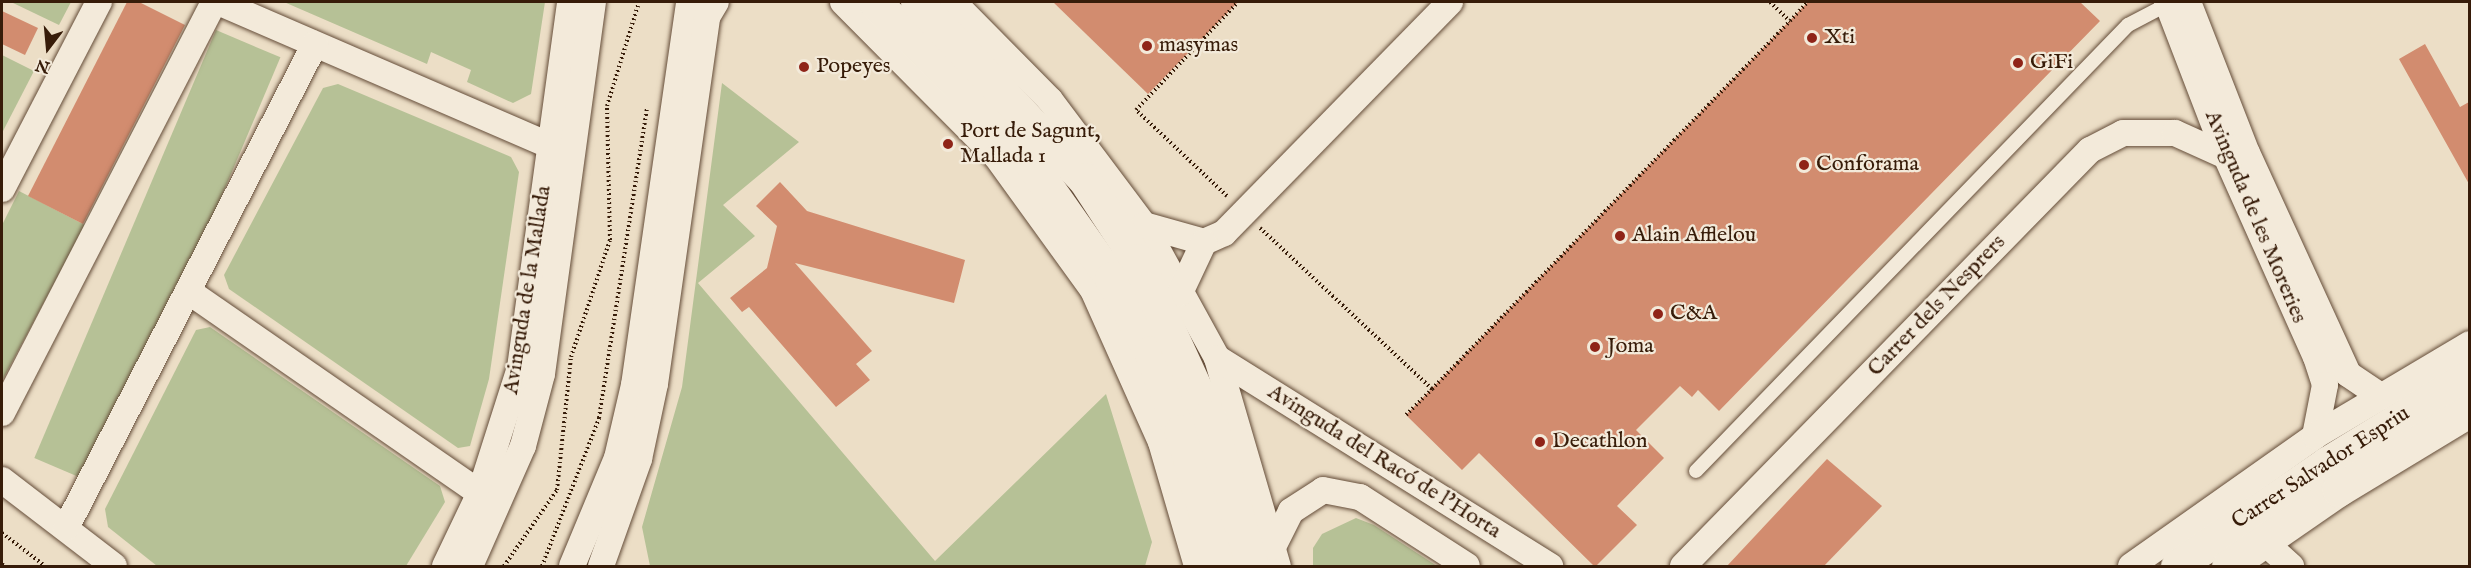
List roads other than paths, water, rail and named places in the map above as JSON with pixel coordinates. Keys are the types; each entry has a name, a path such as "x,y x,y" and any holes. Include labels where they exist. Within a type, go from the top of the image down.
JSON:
{"street":[{"path":"2,189 99,2"},
{"path":"2,413 216,2 550,146"},
{"name":"Avinguda de la Mallada","path":"470,567 524,446 542,374 593,2"},
{"path":"572,567 617,458 634,385 689,2"},
{"path":"602,566 639,459 655,384 707,17 716,2"},
{"path":"917,2 1084,179 1137,260 1209,417 1267,560"},
{"path":"953,2 1050,100 1144,225 1216,358 1267,560"},
{"path":"1144,225 1204,242 1224,233 1449,2"},
{"name":"Avinguda de les Moreries","path":"2174,2 2226,156 2316,357 2325,385 2315,436"},
{"name":"Avinguda de les Moreries","path":"2174,2 2247,153 2348,374 2381,396"},
{"path":"857,5 996,156 1093,290 1161,442 1197,567"},
{"path":"857,5 1013,138 1111,278 1150,352 1181,431 1220,567"},
{"name":"Avinguda de la Mallada","path":"445,567 480,493 520,368 550,146 575,6"},
{"path":"682,43 701,63"},
{"path":"66,528 315,44"},
{"name":"Carrer dels Nesprers","path":"1683,567 2090,150 2123,133 2175,133 2226,156"},
{"path":"1180,293 1204,242"},
{"path":"188,291 480,493"},
{"path":"2131,567 2315,436 2469,344"},
{"name":"Avinguda del Racó de l'Horta","path":"1216,358 1550,567"},
{"name":"Carrer Salvador Espriu","path":"2176,567 2327,462 2469,375"},
{"name":"Carrer Salvador Espriu","path":"2228,567 2263,541 2469,410"},
{"path":"2,480 114,567"},
{"name":"Avinguda del Racó de l'Horta","path":"1267,560 1291,511 1323,490 1360,497 1467,567"},
{"path":"1176,567 1190,540"},
{"path":"2263,541 2291,567"}],"lane":[{"path":"1696,471 2128,25 2174,2"}],"place":[{"name":"Xti","path":"1812,38"},
{"name":"masymas","path":"1147,46"},
{"name":"GiFi","path":"2018,63"},
{"name":"Popeyes","path":"804,67"},
{"name":"Port de Sagunt, Mallada 1","path":"948,144"},
{"name":"Conforama","path":"1804,165"},
{"name":"Alain Afflelou","path":"1620,236"},
{"name":"C&A","path":"1658,314"},
{"name":"Joma","path":"1595,347"},
{"name":"Decathlon","path":"1540,442"}]}
